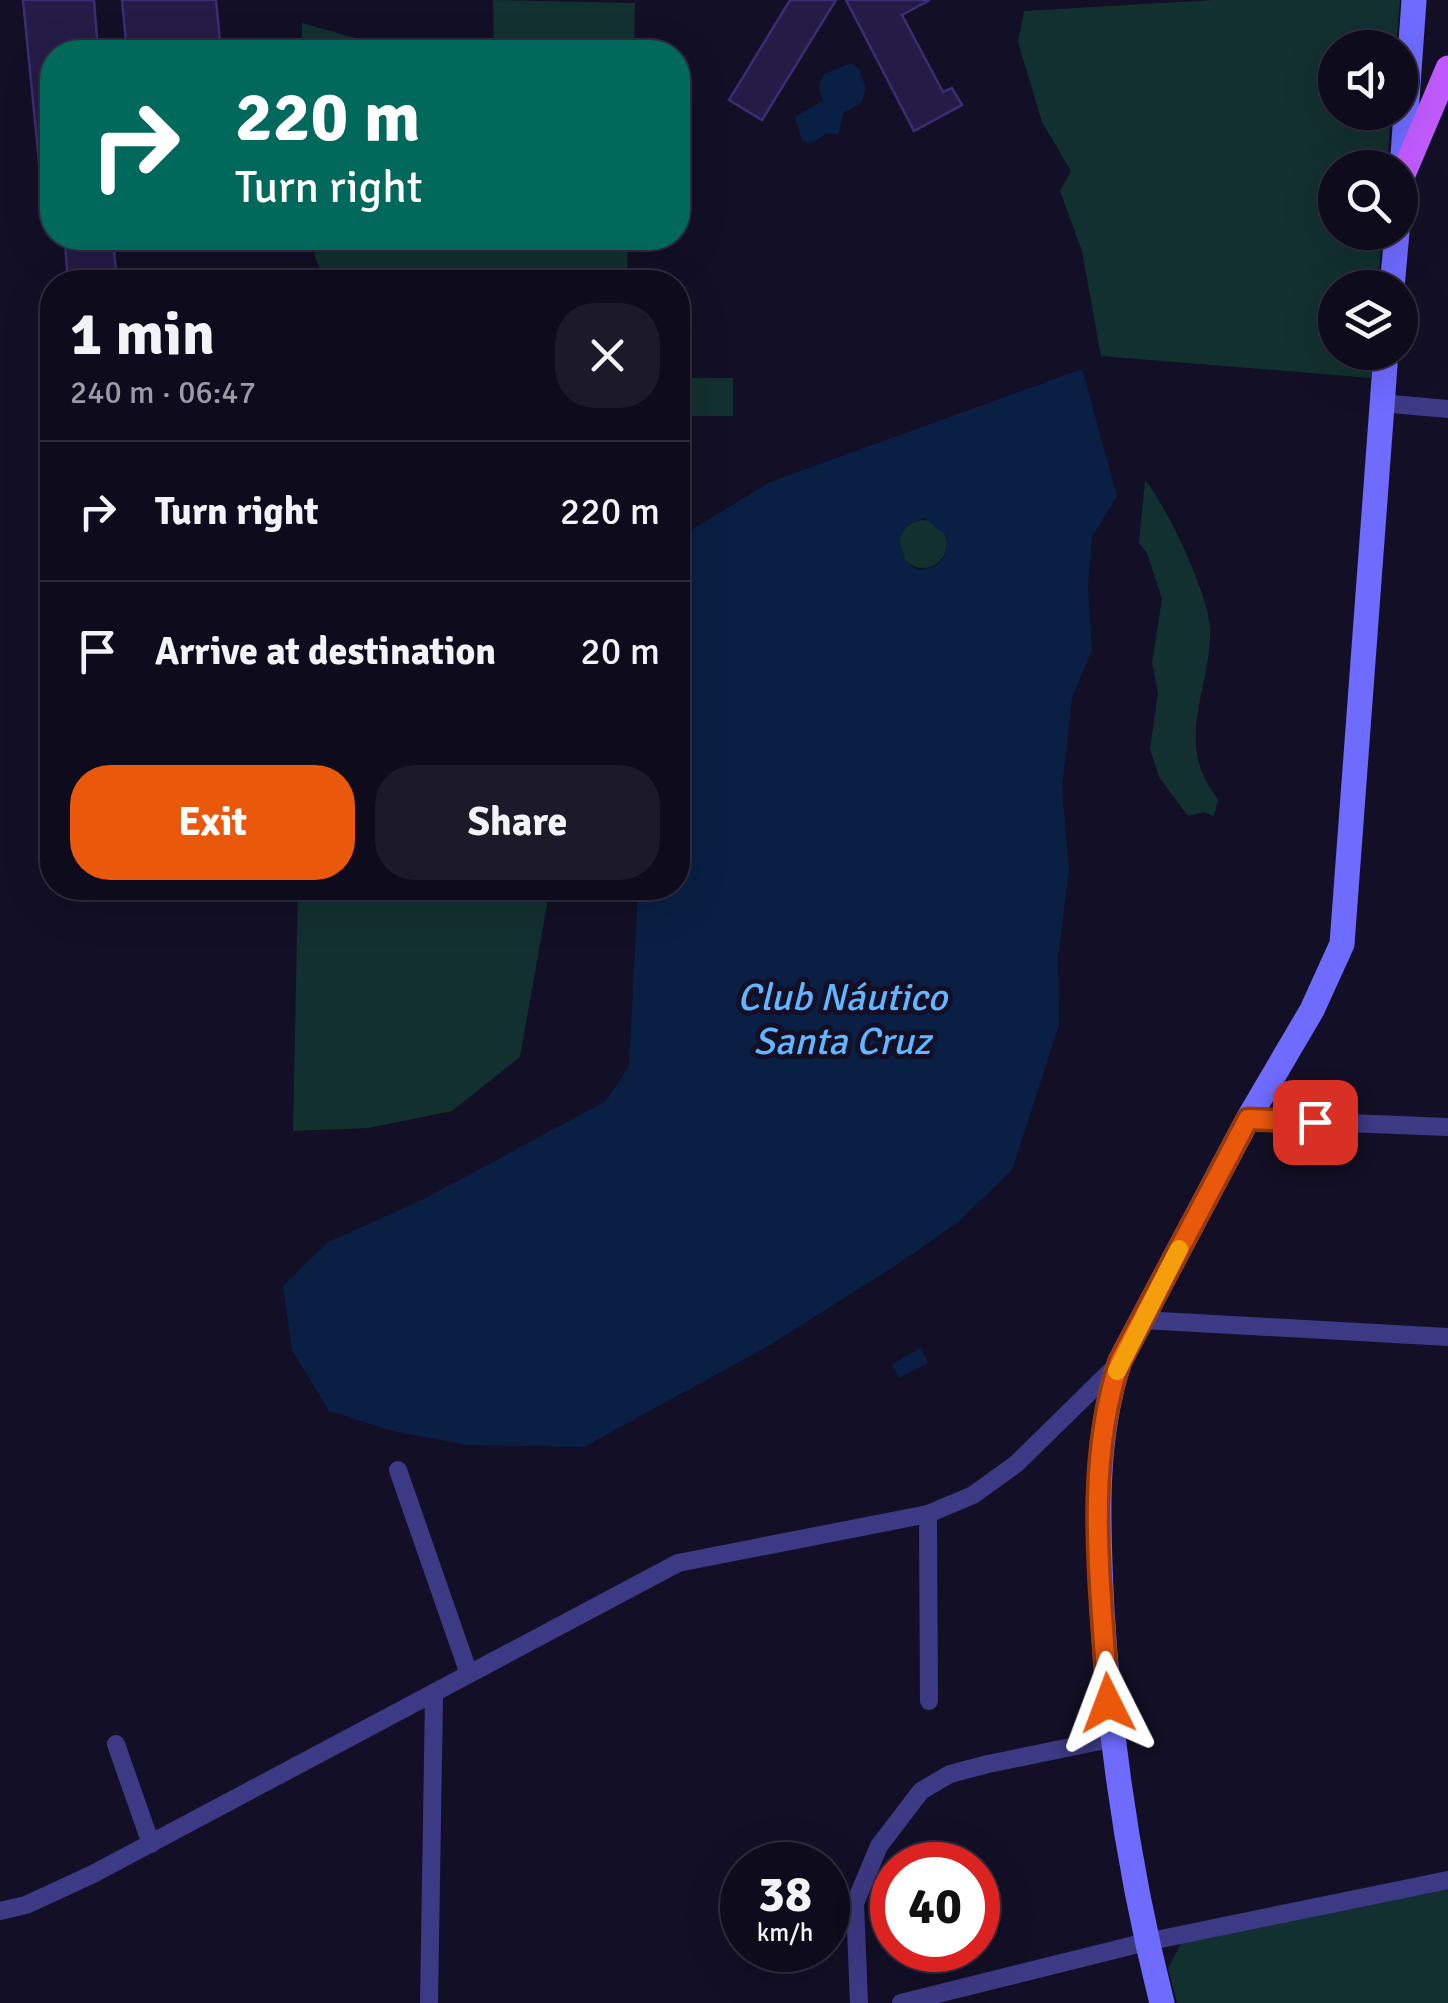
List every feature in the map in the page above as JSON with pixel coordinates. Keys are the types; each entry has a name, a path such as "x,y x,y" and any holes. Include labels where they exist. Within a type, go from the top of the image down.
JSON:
{"main road":[{"path":"1416,150 1448,68"}],"street":[{"path":"1404,150 1414,0"},
{"path":"1162,2003 1146,1942 1110,1739 1097,1522 1107,1399 1120,1361 1248,1119 1312,1010 1342,944 1384,370"},
{"path":"1381,403 1448,408"},
{"path":"1248,1119 1448,1127"},
{"path":"1142,1320 1448,1337"},
{"path":"0,1911 43,1897 151,1844 678,1563 928,1514 973,1495 1016,1464 1120,1361"},
{"path":"398,1470 469,1674"},
{"path":"928,1514 928,1700"},
{"path":"428,2003 434,1696"},
{"path":"859,2003 854,1903 879,1846 921,1791 969,1769 1110,1739"},
{"path":"116,1744 151,1844"},
{"path":"901,2003 1146,1942 1448,1880"}],"green space":[{"path":"493,0 635,3 634,40 494,40"},
{"path":"1213,0 1400,0 1397,30 1318,30 1318,130 1390,130 1388,150 1318,150 1318,250 1381,250 1379,270 1318,270 1318,370 1372,370 1371,378 1101,356 1082,251 1060,191 1071,171 1042,122 1018,42 1024,11"},
{"path":"302,23 362,40 302,40"},
{"path":"313,250 628,250 627,270 320,270"},
{"path":"690,378 733,378 733,416 690,416"},
{"path":"1145,480 1185,551 1208,613 1209,650 1196,736 1205,778 1218,799 1214,816 1204,812 1188,816 1159,777 1150,749 1158,693 1152,663 1162,599 1147,553 1139,543"},
{"path":"923,520 940,527 947,544 940,561 923,568 906,561 899,544 906,527"},
{"path":"298,900 548,900 520,1057 452,1111 368,1128 293,1131"},
{"path":"1448,1889 1448,2003 1177,2003 1168,1969 1181,1943"}],"water":[{"path":"851,63 859,69 866,89 861,103 843,113 839,134 825,134 812,144 802,140 795,117 823,101 819,87 824,74"},
{"name":"Club Náutico Santa Cruz","path":"1082,369 1117,496 1092,537 1088,587 1092,650 1072,698 1062,788 1069,870 1058,957 1059,1025 1012,1170 958,1222 901,1262 770,1345 584,1447 467,1445 392,1431 329,1411 292,1350 283,1286 328,1242 424,1199 606,1101 629,1066 637,900 690,900 690,531 770,482","holes":["924,518 947,536 944,558 934,567 917,570 906,561 899,540 907,525"]},
{"path":"921,1348 928,1363 899,1378 892,1364"}],"building":[{"path":"23,0 94,0 97,40 40,40 40,172"},
{"path":"122,0 216,0 220,40 126,40"},
{"path":"790,0 836,0 762,120 729,100"},
{"path":"846,0 930,0 902,15 943,92 952,88 962,105 914,131"},
{"path":"66,250 114,250 116,270 67,270"}],"slow traffic":[{"path":"1117,1371 1179,1249"}],"route":[{"path":"1108,1703 1097,1522 1107,1399 1120,1361 1248,1119 1315,1122"}]}
